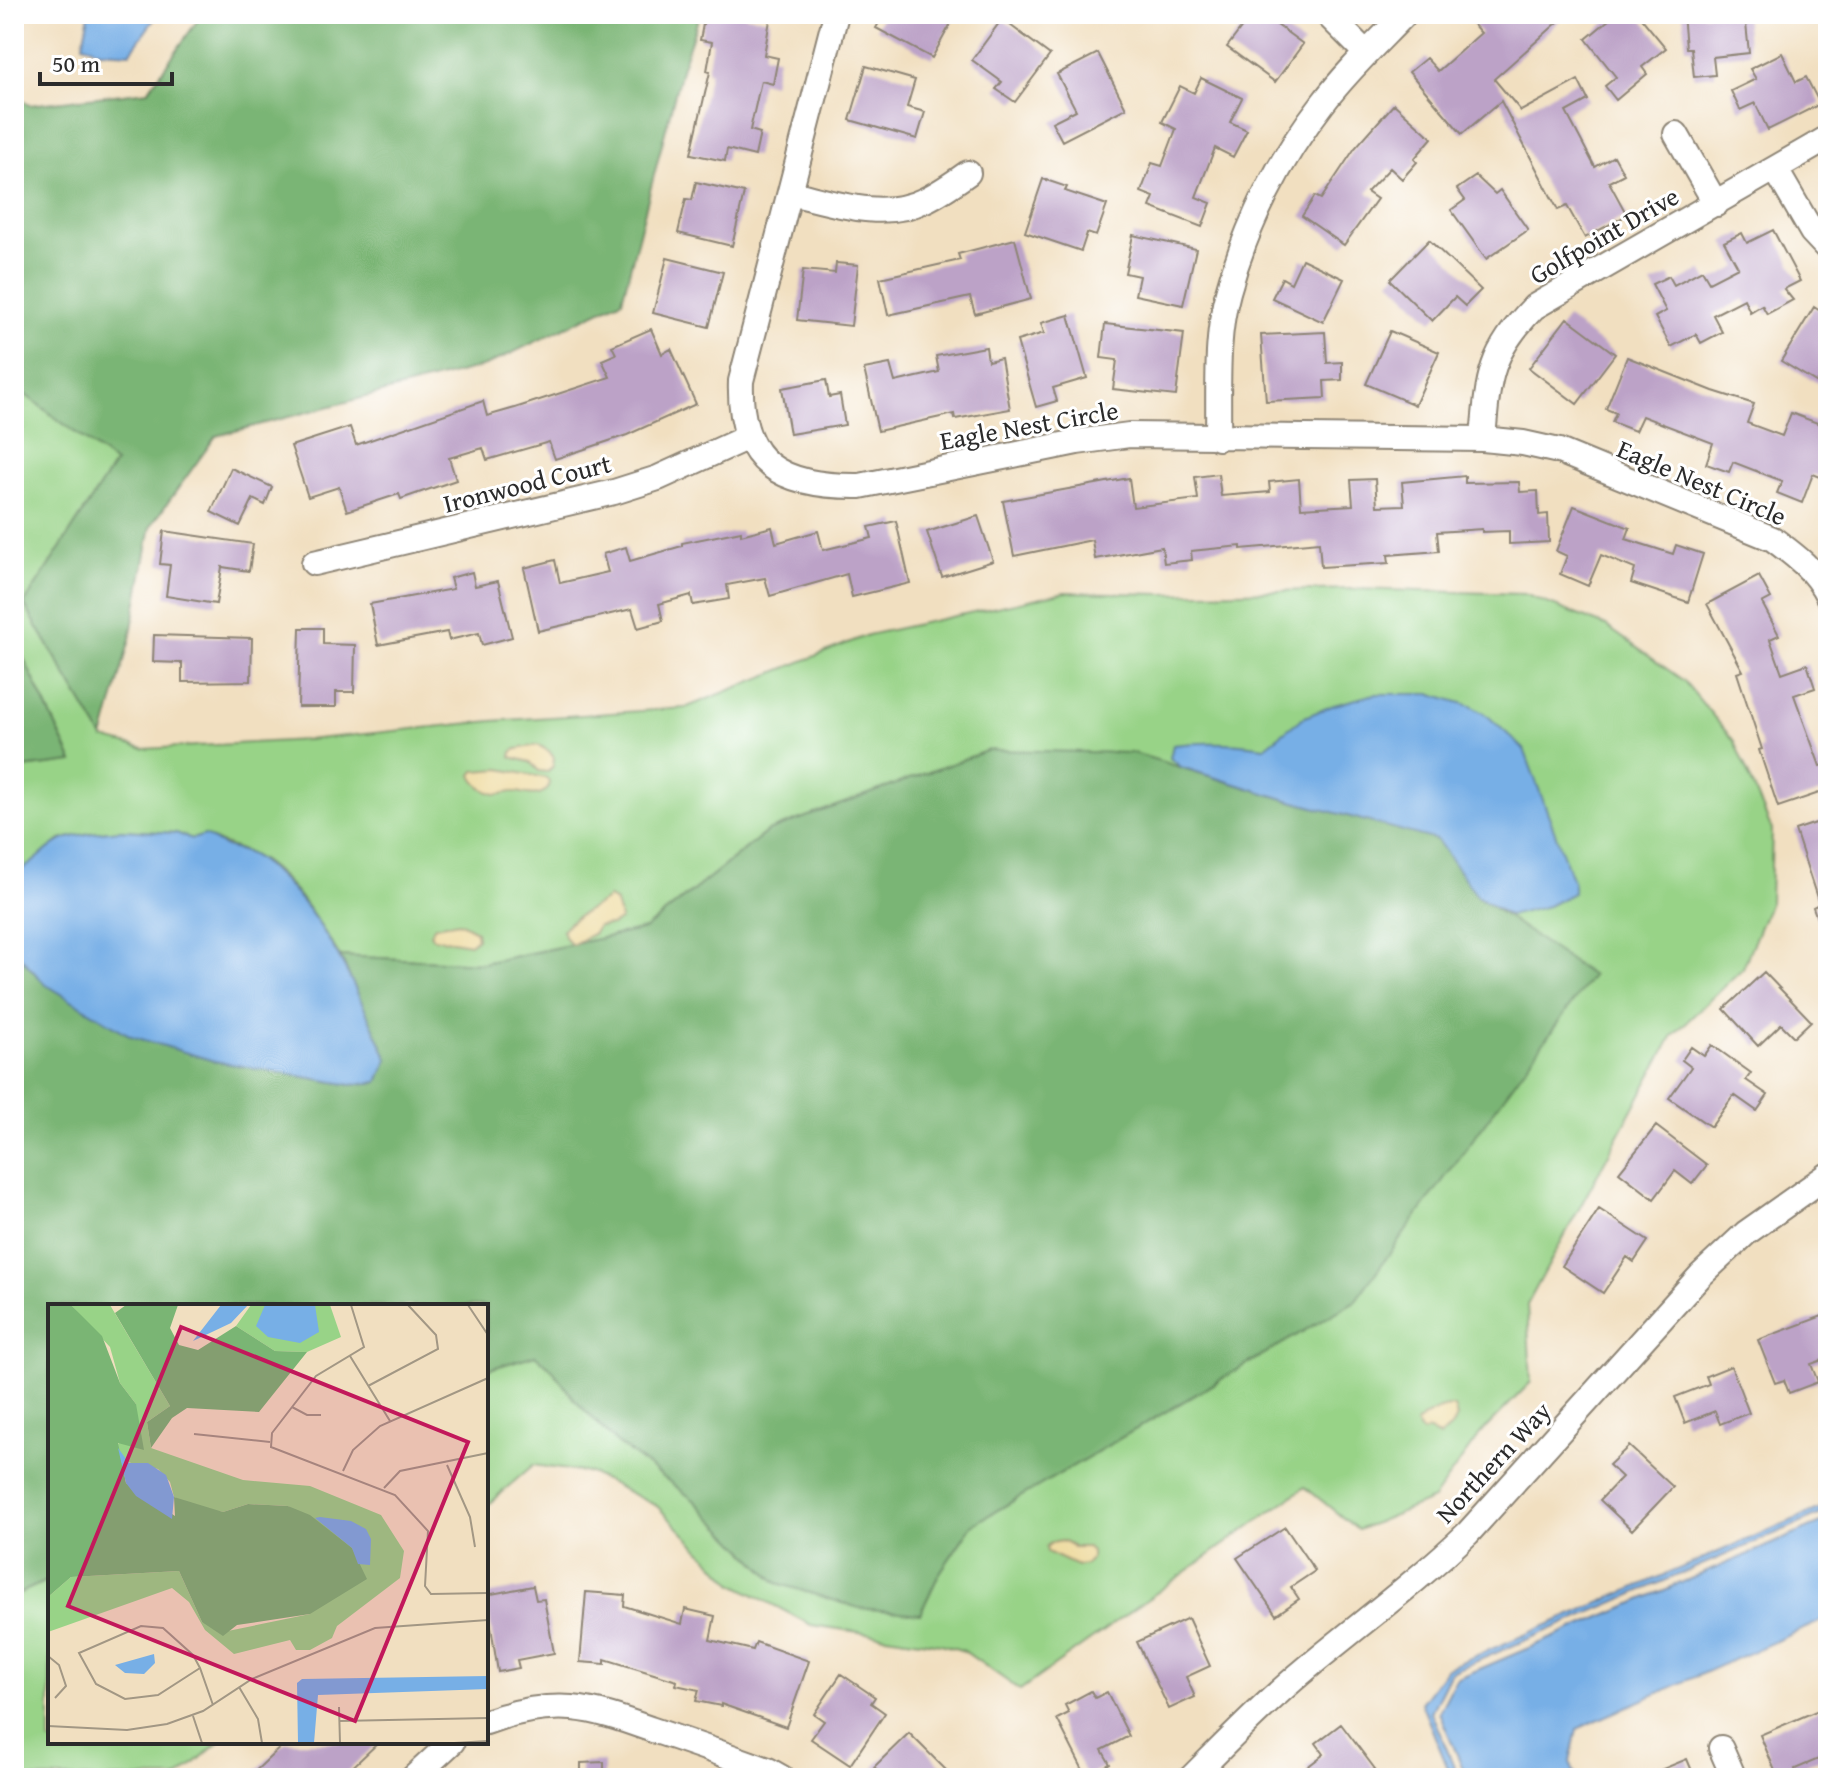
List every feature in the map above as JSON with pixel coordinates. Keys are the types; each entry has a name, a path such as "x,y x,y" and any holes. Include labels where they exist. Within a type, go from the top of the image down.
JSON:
{"street":[{"name":"Eagle Nest Circle","path":"836,14 741,381 740,408 748,437 765,464 793,478 826,486 860,486 1077,442 1129,435 1483,439 1523,443 1559,451 1773,539 1800,559 1819,579 1828,596"},
{"path":"1327,14 1366,53"},
{"path":"1218,438 1219,349 1225,308 1246,238 1278,171 1322,104 1405,14"},
{"path":"1676,134 1716,204"},
{"name":"Golfpoint Drive","path":"1483,439 1487,388 1496,358 1510,331 1534,307 1828,138"},
{"path":"1776,170 1812,232 1828,249"},
{"path":"791,193 861,210 892,210 923,202 968,173"},
{"name":"Ironwood Court","path":"314,563 614,492 658,478 748,437"},
{"name":"Northern Way","path":"1191,1778 1298,1676 1426,1573 1468,1533 1701,1275 1746,1233 1828,1175"},
{"path":"488,1721 539,1709 572,1708 610,1716 669,1735 768,1770 782,1778"},
{"path":"413,1778 450,1744"},
{"path":"1721,1748 1734,1778"}],"green space":[{"path":"202,14 700,14 682,66 622,300 485,366 216,436 151,526 130,639 103,738 24,604 115,463 14,386 14,92 29,105 148,91"},
{"path":"14,386 115,463 24,604 103,738 144,749 306,740 492,721 685,708 868,635 1065,592 1162,594 1353,589 1524,594 1606,626 1684,681 1734,741 1772,830 1770,902 1743,968 1673,1035 1527,1305 1531,1382 1480,1434 1433,1499 1358,1530 1305,1487 1020,1690 964,1651 941,1644 811,1625 734,1584 657,1506 590,1473 533,1465 488,1504 488,1369 535,1355 551,1368 576,1401 616,1442 694,1500 777,1583 920,1614 939,1574 972,1525 1355,1301 1477,896 1437,840 989,750 768,831 645,929 483,963 340,956 312,913 278,873 250,854 205,835 192,839 176,833 122,830 89,833 60,840 26,868 14,870 14,769 73,762 14,638"},
{"path":"14,638 73,762 14,769"},
{"path":"989,750 1134,753 1284,799 1438,840 1477,896 1592,976 1355,1301 972,1525 939,1574 920,1614 859,1608 777,1583 694,1500 616,1442 576,1401 551,1368 535,1355 488,1369 488,1304 48,1304 48,1580 14,1596 14,950 45,984 214,1061 351,1085 378,1082 388,1059 340,956 483,963 645,929 768,831"},
{"path":"48,1580 48,1744 217,1744 178,1778 14,1778 14,1596"}],"sand":[{"path":"538,745 554,758 548,772 539,771 530,762 511,757 517,749"},
{"path":"500,769 546,778 548,789 537,794 497,794 482,788 472,775 475,771"},
{"path":"608,898 615,901 621,919 612,925 598,926 594,933 572,945 562,930"},
{"path":"459,922 476,931 477,938 470,944 433,938 430,933 435,926"},
{"path":"1454,1407 1457,1417 1450,1429 1440,1437 1428,1431 1422,1433 1416,1424 1434,1412"},
{"path":"1062,1541 1073,1547 1087,1547 1091,1559 1086,1565 1077,1566 1047,1552 1046,1547 1051,1543"}],"water":[{"path":"89,14 158,14 130,53 100,51 83,44"},
{"path":"1375,694 1432,694 1471,706 1489,717 1524,749 1573,881 1573,893 1548,906 1509,916 1477,896 1437,840 1284,799 1181,767 1170,758 1173,745 1219,743 1265,747 1302,718"},
{"path":"122,830 176,833 192,839 205,835 223,846 252,855 279,877 318,923 349,976 388,1059 378,1082 351,1085 214,1061 131,1036 45,984 14,950 14,870 28,866 63,840"},
{"path":"1828,1505 1828,1511 1451,1672 1431,1712 1459,1778 1452,1778 1421,1703 1447,1668"},
{"path":"1828,1520 1828,1618 1577,1729 1570,1762 1576,1778 1467,1778 1439,1712 1456,1679"}],"building":[{"path":"705,14 737,14 770,20 764,55 778,58 773,84 761,81 750,130 760,133 755,156 727,149 725,161 691,154 710,72 707,71 712,42 700,40"},
{"path":"884,14 956,14 932,58 876,28"},
{"path":"1252,14 1262,14 1303,44 1275,82 1227,47"},
{"path":"1464,14 1567,14 1494,79 1521,111 1578,80 1588,100 1566,112 1595,167 1614,156 1624,174 1609,182 1627,215 1585,238 1567,206 1558,210 1501,101 1462,134 1409,72 1426,58 1438,71 1481,33"},
{"path":"1616,14 1638,14 1666,48 1642,67 1647,74 1616,100 1605,86 1616,77 1586,39"},
{"path":"1683,14 1745,14 1749,53 1713,57 1715,75 1694,77 1691,48 1686,48"},
{"path":"1002,19 1050,55 1015,102 996,89 1002,82 972,60"},
{"path":"1098,53 1126,108 1062,141 1052,122 1076,110 1057,74"},
{"path":"1782,53 1796,82 1806,77 1820,104 1768,130 1755,103 1740,110 1731,91 1756,79 1750,69"},
{"path":"866,66 915,80 907,107 925,112 917,139 850,120"},
{"path":"1201,78 1242,98 1230,122 1247,130 1233,157 1215,148 1196,197 1211,203 1202,227 1150,207 1154,197 1141,192 1152,163 1162,166 1176,129 1162,122 1180,86 1194,93"},
{"path":"1394,104 1432,138 1402,179 1390,168 1367,192 1377,199 1344,245 1302,216 1315,196 1321,199 1355,148"},
{"path":"1476,176 1495,194 1500,190 1528,230 1486,259 1451,210 1465,200 1457,189"},
{"path":"1043,179 1067,187 1065,191 1107,205 1096,236 1087,233 1081,251 1025,232"},
{"path":"696,182 744,193 732,246 678,233 686,199 692,200"},
{"path":"1773,230 1800,281 1784,289 1793,300 1767,314 1762,305 1750,312 1744,299 1713,315 1722,332 1701,343 1696,334 1671,347 1655,317 1666,311 1652,284 1669,276 1674,285 1702,270 1709,282 1738,267 1724,242 1742,233 1747,243"},
{"path":"1133,235 1196,249 1183,305 1135,295 1139,276 1125,273"},
{"path":"1015,239 1031,299 975,314 970,297 888,315 880,278 960,260 958,254"},
{"path":"1429,240 1481,290 1465,306 1455,297 1432,321 1390,280"},
{"path":"667,258 723,272 709,327 653,313"},
{"path":"1302,259 1344,279 1323,322 1272,298 1282,278 1291,283"},
{"path":"836,263 858,265 851,326 797,320 803,270 835,273"},
{"path":"1814,307 1828,316 1828,373 1821,385 1781,361"},
{"path":"1069,315 1087,378 1053,388 1057,401 1036,407 1017,341 1044,333 1041,323"},
{"path":"1567,318 1615,354 1577,404 1529,368"},
{"path":"1105,324 1184,333 1176,396 1113,389 1117,360 1101,358"},
{"path":"651,329 662,354 671,349 696,404 627,435 555,459 549,442 487,460 483,448 449,458 456,480 401,499 399,494 347,511 339,487 308,497 291,446 350,427 356,445 483,401 487,416 515,408 610,377 602,360 616,354 612,346"},
{"path":"1390,331 1439,352 1415,405 1366,384"},
{"path":"1325,332 1327,363 1342,362 1342,380 1324,381 1325,398 1266,401 1261,335"},
{"path":"986,347 988,361 1001,358 1010,409 955,419 954,414 878,431 864,369 890,364 895,382 939,372 936,356"},
{"path":"1627,357 1754,404 1747,423 1782,436 1791,413 1828,427 1828,480 1813,474 1802,503 1777,493 1782,481 1733,462 1729,472 1706,464 1713,443 1642,416 1635,431 1612,422 1616,413 1606,409"},
{"path":"826,380 829,397 840,395 845,425 790,434 782,388"},
{"path":"231,468 272,487 265,505 253,499 240,526 211,512"},
{"path":"1218,474 1221,496 1270,492 1269,482 1299,479 1301,508 1353,505 1351,480 1375,479 1377,506 1404,505 1402,482 1465,476 1465,483 1519,482 1520,492 1538,491 1539,515 1548,514 1549,542 1509,544 1509,531 1437,532 1439,551 1388,555 1389,563 1321,567 1319,542 1191,551 1192,560 1164,563 1162,547 1095,559 1092,540 1014,556 1003,501 1129,478 1133,507 1198,499 1195,477"},
{"path":"1574,506 1630,528 1626,539 1673,554 1676,545 1703,554 1688,602 1631,583 1635,569 1601,555 1588,586 1560,574 1567,556 1556,551"},
{"path":"978,516 993,561 942,577 927,532"},
{"path":"896,521 910,583 852,597 847,574 770,596 765,578 727,585 729,599 693,605 691,595 659,604 663,621 638,628 632,609 538,631 524,568 555,560 560,583 608,572 603,554 626,547 630,561 682,546 682,543 741,531 741,535 772,527 776,543 818,531 823,550 872,538 869,527"},
{"path":"164,531 253,544 249,571 222,567 216,604 166,596 170,565 160,564"},
{"path":"472,572 475,586 498,581 512,637 482,645 479,633 449,640 447,632 378,645 370,604 453,589 450,578"},
{"path":"1759,576 1771,598 1762,603 1779,635 1770,639 1782,673 1807,664 1815,688 1794,695 1820,766 1828,764 1828,790 1778,807 1737,673 1743,671 1707,604"},
{"path":"300,628 323,628 323,644 355,645 354,692 336,692 336,707 298,707"},
{"path":"154,635 252,638 251,681 182,682 182,663 153,662"},
{"path":"1828,819 1826,944 1813,907 1819,904 1795,830"},
{"path":"1764,972 1811,1021 1794,1037 1781,1024 1758,1046 1724,1009"},
{"path":"1712,1045 1751,1073 1746,1080 1768,1095 1757,1111 1734,1095 1711,1127 1669,1098 1691,1067 1682,1060 1691,1047 1704,1056"},
{"path":"1656,1126 1707,1165 1692,1184 1675,1171 1654,1199 1619,1172"},
{"path":"1599,1209 1648,1241 1634,1262 1627,1257 1603,1293 1562,1266"},
{"path":"1825,1315 1828,1358 1811,1364 1818,1382 1789,1393 1784,1380 1775,1383 1758,1340"},
{"path":"1731,1366 1749,1413 1720,1424 1715,1411 1685,1423 1675,1397 1709,1384 1706,1376"},
{"path":"1629,1446 1673,1487 1632,1530 1600,1500 1622,1477 1609,1465"},
{"path":"1285,1527 1315,1571 1291,1587 1299,1599 1276,1615 1237,1558"},
{"path":"533,1586 536,1600 544,1599 554,1653 517,1660 519,1668 498,1672 488,1595"},
{"path":"586,1592 625,1595 624,1606 682,1624 685,1609 715,1616 710,1640 753,1650 756,1642 809,1661 786,1727 721,1704 696,1701 699,1690 676,1685 677,1681 605,1659 605,1664 580,1662"},
{"path":"1188,1618 1210,1666 1186,1677 1195,1697 1169,1709 1137,1642"},
{"path":"841,1674 875,1697 871,1703 885,1713 850,1765 811,1739 824,1721 814,1714"},
{"path":"1091,1691 1095,1698 1107,1692 1129,1736 1102,1750 1110,1764 1086,1776 1057,1719 1069,1713 1065,1705"},
{"path":"1828,1706 1828,1755 1778,1778 1760,1735"},
{"path":"1341,1724 1375,1769 1364,1778 1314,1778 1306,1768 1324,1754 1316,1743"},
{"path":"909,1733 954,1778 886,1778 874,1767"},
{"path":"284,1744 377,1744 341,1778 248,1778"},
{"path":"1687,1759 1695,1778 1641,1778"},
{"path":"604,1762 604,1778 581,1778 581,1763"}]}
